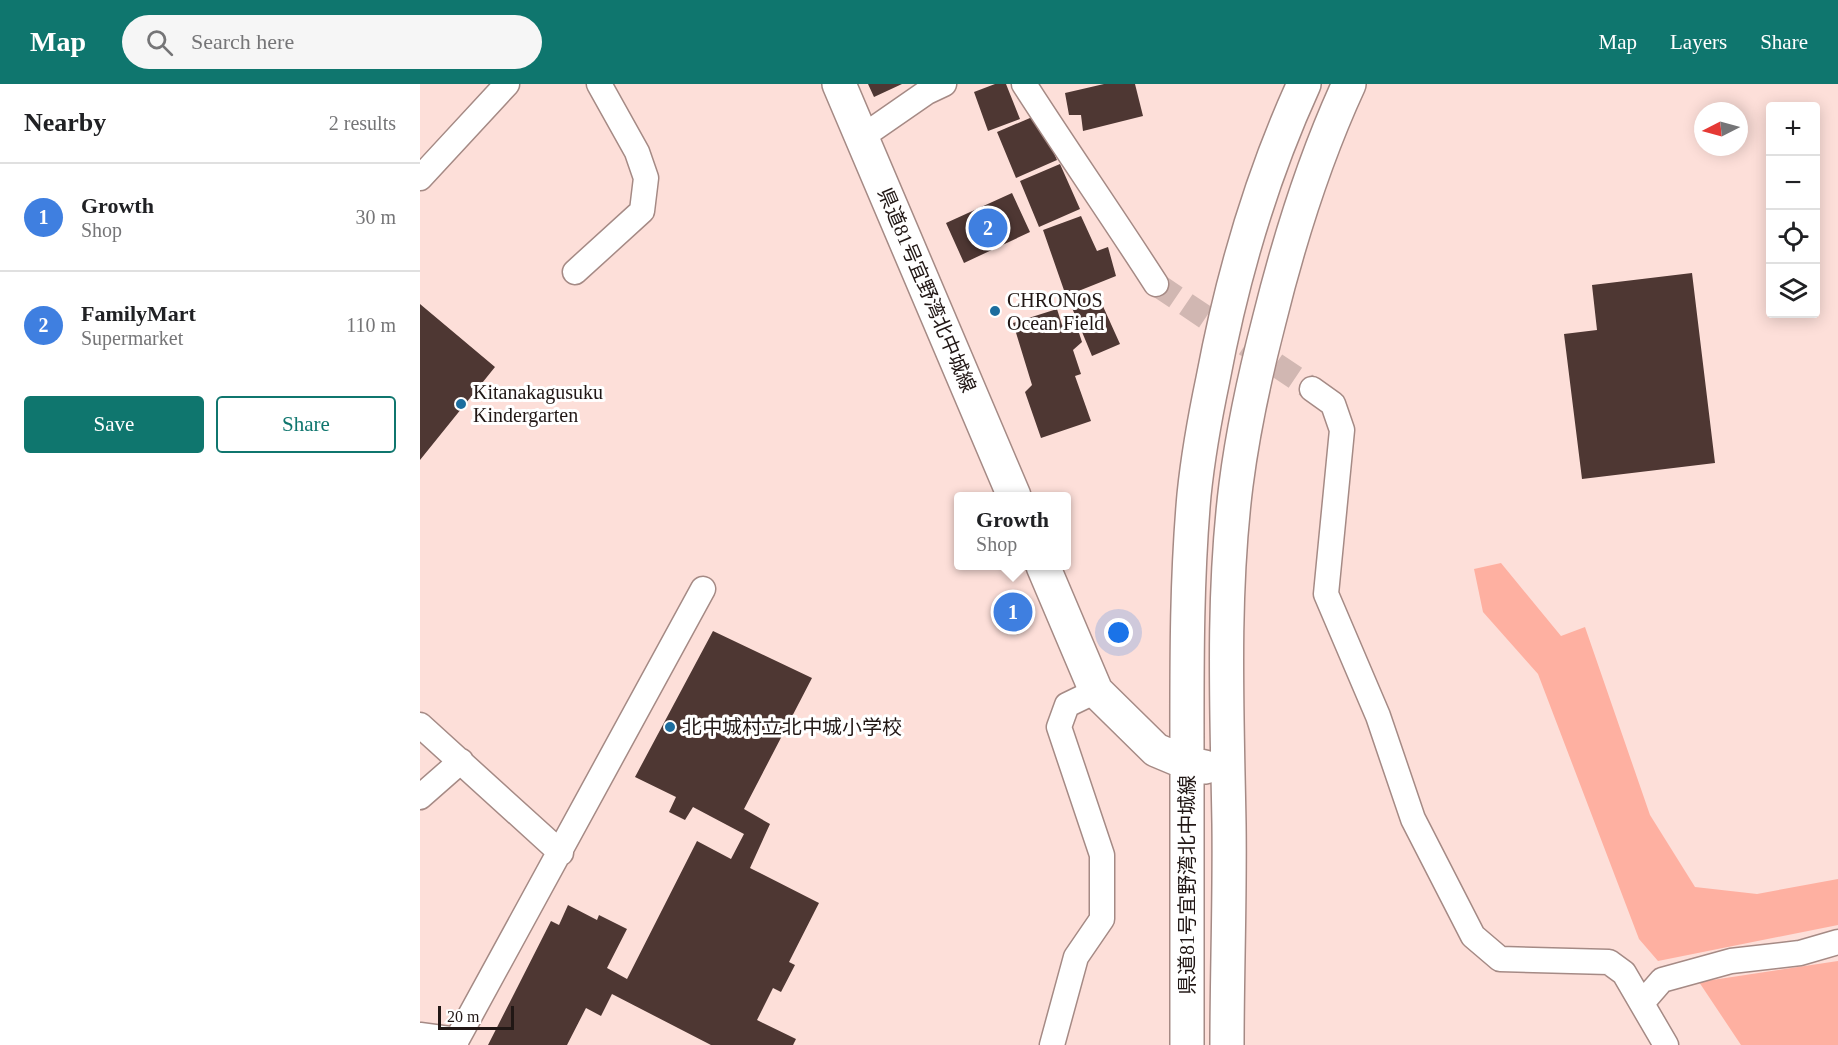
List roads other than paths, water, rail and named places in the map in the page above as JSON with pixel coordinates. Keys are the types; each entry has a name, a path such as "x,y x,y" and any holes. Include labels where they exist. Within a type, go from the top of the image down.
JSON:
{"main road":[{"name":"県道81号宜野湾北中城線","path":"839,84 1012,492"},
{"path":"1228,771 1187,764 1189,560 1194,494 1203,429 1236,271 1289,116 1304,84"},
{"name":"県道81号宜野湾北中城線","path":"1227,1045 1228,771 1226,714 1230,541 1236,485 1258,364 1286,253 1329,126 1349,84"},
{"name":"県道81号宜野湾北中城線","path":"1045,570 1096,691 1156,750 1187,764 1186,1045"}],"street":[{"path":"420,178 507,84"},
{"path":"575,272 642,211 646,178 637,152 599,84"},
{"path":"862,137 927,92 944,84"},
{"path":"1024,84 1066,151 1108,208 1156,284"},
{"path":"1312,389 1333,404 1342,430 1326,594 1378,716 1413,819 1473,936 1500,959 1609,962 1624,974 1666,1045"},
{"path":"420,1035 456,1043 703,589"},
{"path":"1052,1045 1076,957 1102,919 1102,855 1059,727 1067,705 1096,691"},
{"path":"420,725 462,760 561,852"},
{"path":"420,797 462,760"},
{"path":"1642,1003 1662,980 1731,961 1800,953 1838,942"}],"tunnel":[{"path":"1156,284 1312,389"}],"place":[{"name":"FamilyMart","path":"988,228"},
{"name":"CHRONOS Ocean Field","path":"995,311"},
{"name":"Kitanakagusuku Kindergarten","path":"461,404"},
{"name":"Growth","path":"1013,612"},
{"name":"北中城村立北中城小学校","path":"670,727"}]}
